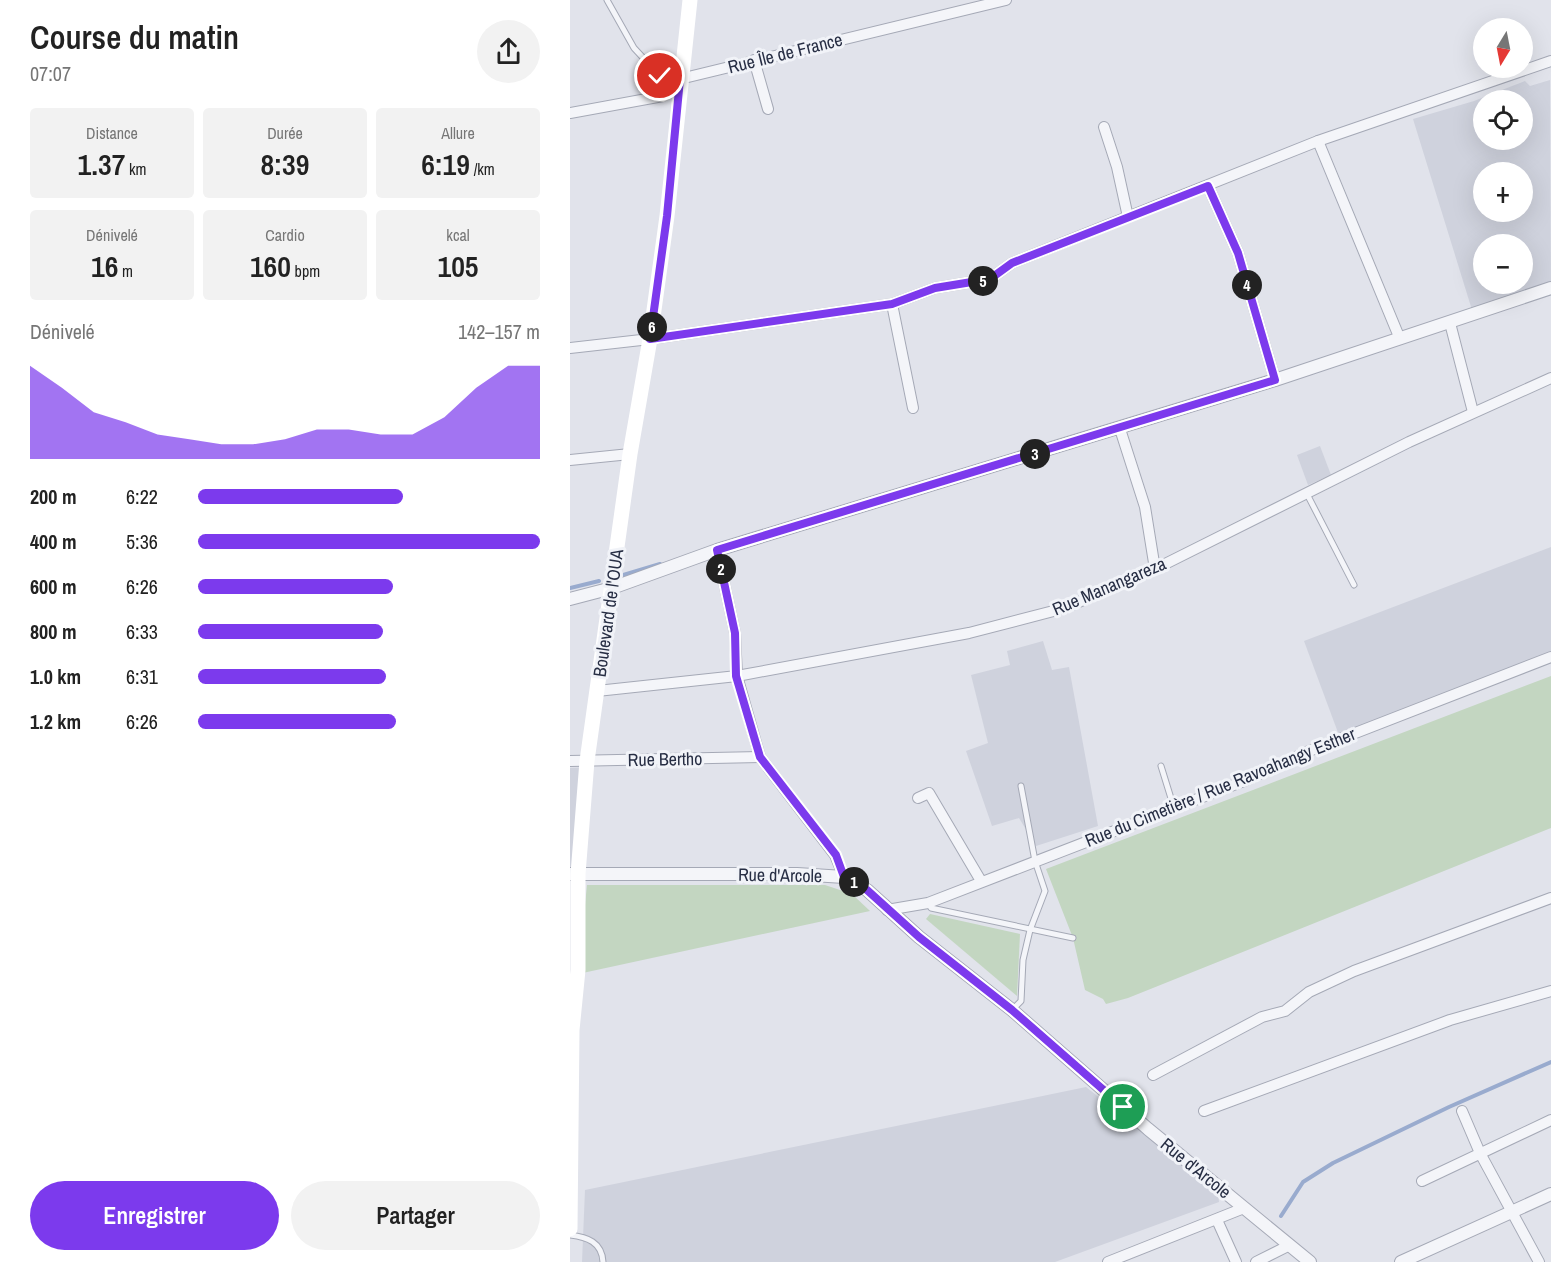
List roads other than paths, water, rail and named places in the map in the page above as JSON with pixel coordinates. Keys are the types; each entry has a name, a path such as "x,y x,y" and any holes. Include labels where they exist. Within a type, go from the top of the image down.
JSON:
{"main road":[{"name":"Boulevard de l'OUA","path":"570,1230 573,988 578,970 574,874 587,760 630,454 650,339 667,216 690,0"}],"street":[{"name":"Rue Île de France","path":"680,79 1006,0"},
{"path":"754,60 768,109"},
{"path":"570,348 650,339 892,304 935,288 990,279 1012,263 1318,141 1551,61"},
{"path":"570,113 663,96 680,79"},
{"path":"1104,127 1118,167 1128,217"},
{"path":"1318,141 1400,339"},
{"path":"1208,186 1238,253 1275,380"},
{"path":"570,598 612,588 717,550 1120,429 1450,323 1551,288"},
{"path":"892,304 913,408"},
{"path":"1450,323 1473,412"},
{"name":"Rue Manangareza","path":"597,692 736,676 969,633 1065,608 1155,569 1473,412 1551,378"},
{"path":"1120,429 1145,507 1155,569"},
{"path":"570,460 630,454"},
{"path":"717,550 735,633 736,676 760,757 836,855 844,877"},
{"name":"Rue du Cimetière / Rue Ravoahangy Esther","path":"887,910 928,903 1244,781 1309,751 1551,657"},
{"name":"Rue Bertho","path":"570,760 760,757"},
{"path":"918,798 929,792 981,881"},
{"name":"Rue d'Arcole","path":"574,874 797,874 844,877 867,890 887,910 1012,1010 1148,1129 1310,1262"},
{"path":"1153,1075 1262,1017 1285,1011 1309,992 1354,971 1551,898"},
{"path":"1204,1111 1450,1020 1551,991"},
{"path":"1462,1111 1480,1153 1539,1262"},
{"path":"1422,1181 1551,1120"},
{"path":"1401,1262 1551,1194"},
{"path":"1108,1262 1245,1208"},
{"path":"1217,1220 1236,1262"},
{"path":"1256,1262 1290,1245"}],"lane":[{"path":"607,0 634,48 660,76 663,96"},
{"path":"1307,495 1354,585"},
{"path":"1161,766 1174,808"},
{"path":"1012,1010 1022,1001 1023,960 1030,930 1045,891 1035,861 1021,786"},
{"path":"928,903 932,908 1073,938"},
{"path":"570,956 578,970"},
{"path":"570,1235 592,1241 599,1248 603,1262"}],"waterway":[{"path":"620,576 660,564"},
{"path":"570,588 599,581"},
{"path":"1281,1216 1303,1182 1333,1163 1449,1107 1551,1062"}]}
